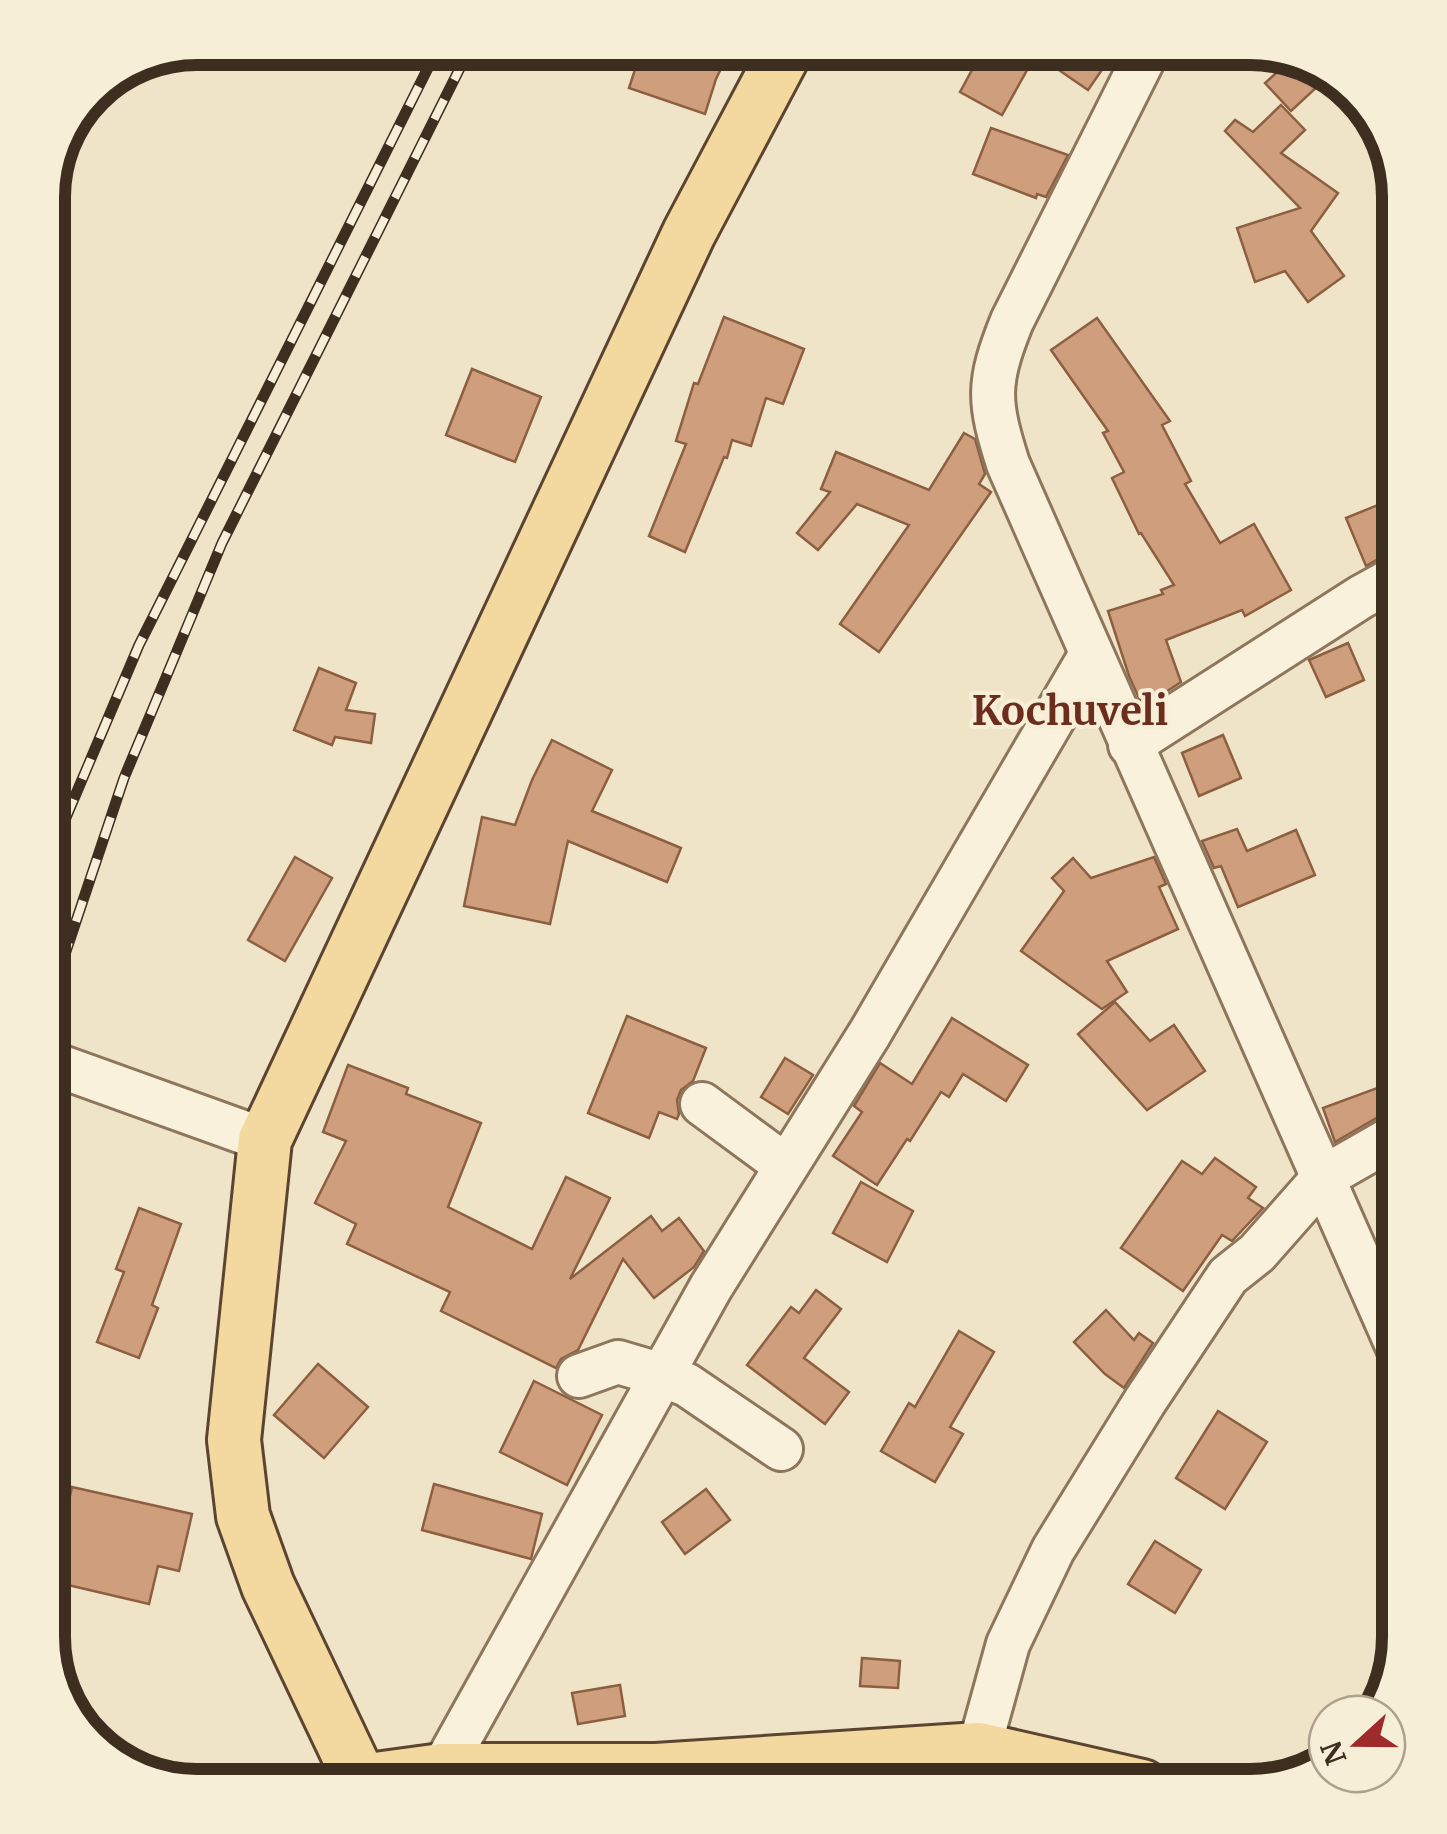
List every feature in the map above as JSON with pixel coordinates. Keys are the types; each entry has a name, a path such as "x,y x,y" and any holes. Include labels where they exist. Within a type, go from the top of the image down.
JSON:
{"main road":[{"path":"355,1769 268,1586 244,1516 234,1440 265,1140 690,234 778,65"},
{"path":"818,1769 979,1768"}],"street":[{"path":"1141,65 1012,321 991,386 996,427 1008,464 1090,654 1382,1309"},
{"path":"1130,745 1382,586"},
{"path":"443,1769 711,1287 870,1033 1090,654"},
{"path":"65,1068 265,1140"},
{"path":"702,1104 786,1166"},
{"path":"979,1768 1008,1644 1054,1550 1145,1401 1228,1276 1257,1252 1324,1177 1382,1144"},
{"path":"579,1376 618,1362 662,1375 686,1385 781,1449"}],"building":[{"path":"636,65 723,65 705,114 629,88"},
{"path":"975,65 1030,65 1002,115 960,92"},
{"path":"1054,65 1105,65 1088,90"},
{"path":"1281,69 1318,86 1291,111 1265,83"},
{"path":"1281,105 1305,130 1281,153 1338,193 1311,231 1344,276 1308,302 1285,271 1255,282 1237,228 1300,208 1225,131 1235,120 1253,132"},
{"path":"991,128 1068,155 1046,197 1037,194 1036,198 973,174"},
{"path":"724,317 804,349 783,404 766,398 751,446 732,440 685,552 649,536 686,444 676,441 694,383 698,384"},
{"path":"1097,318 1170,421 1162,425 1191,481 1185,484 1220,543 1254,524 1291,590 1245,616 1242,610 1166,640 1181,682 1143,707 1108,611 1163,594 1161,590 1174,585 1139,534 1112,478 1124,472 1103,433 1108,431 1051,350"},
{"path":"472,369 541,397 515,462 446,435"},
{"path":"964,433 975,439 985,474 979,484 991,492 879,652 840,624 909,525 857,504 818,550 797,533 830,492 821,489 836,452 929,490"},
{"path":"1382,503 1382,557 1366,566 1346,518"},
{"path":"1348,643 1364,680 1326,697 1309,660"},
{"path":"319,668 356,683 346,710 375,714 371,743 335,737 332,745 294,730"},
{"path":"1223,735 1241,778 1199,796 1182,753"},
{"path":"552,740 612,770 592,811 681,848 667,882 568,841 550,924 464,906 482,817 515,825"},
{"path":"1237,829 1247,851 1296,830 1315,875 1238,907 1221,866 1214,868 1202,841"},
{"path":"295,857 332,878 285,961 248,940"},
{"path":"1154,857 1166,884 1159,887 1178,929 1107,961 1127,992 1102,1009 1021,951 1064,891 1052,878 1073,858 1091,878"},
{"path":"1115,1002 1150,1041 1174,1025 1205,1071 1147,1110 1078,1034"},
{"path":"627,1016 706,1048 693,1081 681,1090 677,1119 659,1112 649,1138 588,1113"},
{"path":"952,1018 1028,1065 1006,1101 963,1074 949,1097 941,1092 877,1185 833,1156 862,1112 854,1106 880,1063 912,1084"},
{"path":"785,1058 813,1075 788,1114 761,1097"},
{"path":"348,1065 408,1088 406,1094 481,1123 448,1207 532,1249 566,1177 610,1198 570,1279 651,1216 662,1231 679,1218 704,1251 694,1267 654,1298 623,1259 578,1350 561,1359 556,1368 441,1311 450,1292 347,1244 356,1224 315,1203 346,1141 323,1132"},
{"path":"1382,1086 1382,1115 1335,1142 1323,1108"},
{"path":"1215,1158 1256,1187 1248,1198 1263,1208 1232,1241 1222,1235 1183,1291 1121,1248 1182,1161 1202,1174"},
{"path":"861,1182 913,1211 887,1262 833,1233"},
{"path":"139,1208 181,1224 152,1305 158,1308 139,1358 97,1342 124,1272 116,1269"},
{"path":"816,1290 841,1309 804,1358 849,1392 825,1424 747,1365 791,1307 799,1313"},
{"path":"1106,1310 1134,1340 1139,1333 1153,1343 1124,1388 1074,1342"},
{"path":"959,1331 994,1352 950,1427 963,1434 935,1482 881,1451 909,1403 915,1407"},
{"path":"318,1364 368,1407 324,1458 274,1415"},
{"path":"534,1381 602,1415 567,1485 500,1452"},
{"path":"1218,1411 1267,1442 1225,1509 1176,1478"},
{"path":"434,1484 542,1514 531,1559 422,1530"},
{"path":"72,1487 192,1514 179,1571 158,1566 149,1604 65,1584 65,1518"},
{"path":"706,1489 730,1520 685,1554 662,1522"},
{"path":"1155,1541 1201,1570 1175,1613 1128,1584"},
{"path":"862,1658 900,1661 898,1688 860,1686"},
{"path":"620,1685 625,1716 578,1724 572,1693"}],"railway":[{"path":"65,820 139,645 429,65"},
{"path":"65,954 124,778 222,543 461,65"}],"district":[{"name":"Kochuveli","path":"1070,711"}]}
